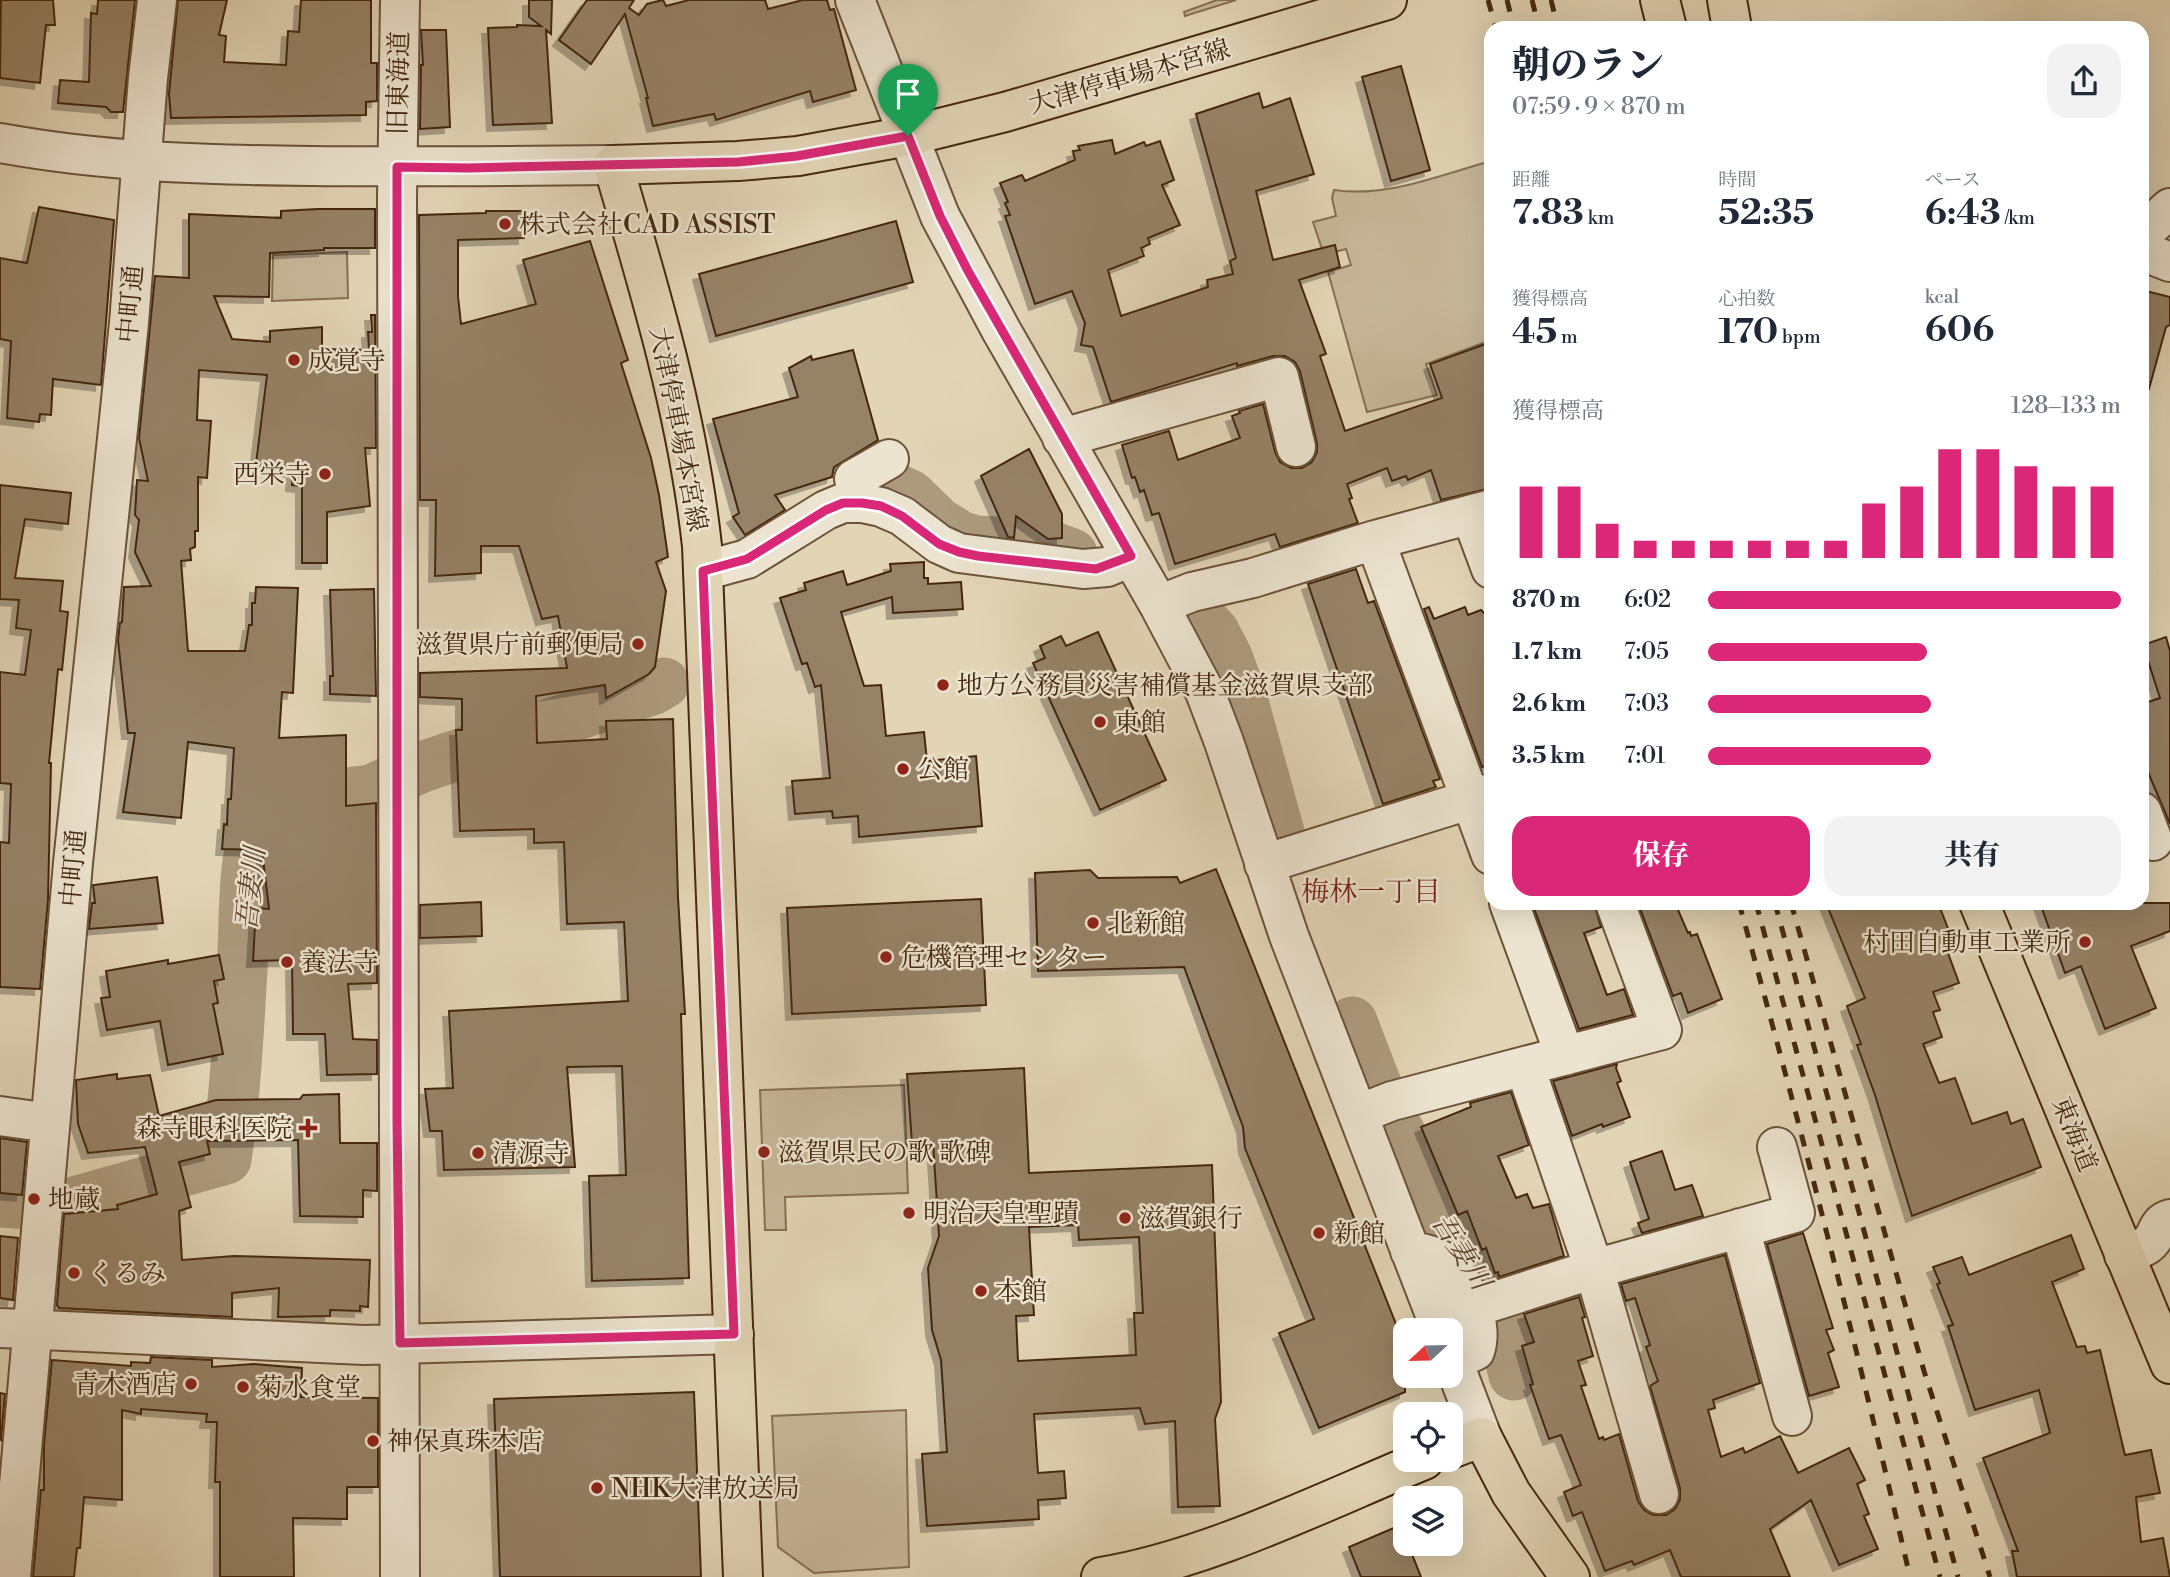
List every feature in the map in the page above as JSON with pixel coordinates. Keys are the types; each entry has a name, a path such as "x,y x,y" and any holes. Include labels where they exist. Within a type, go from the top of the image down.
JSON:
{"main road":[{"path":"1660,0 1666,21"},
{"path":"1727,0 1731,21"},
{"name":"大津停車場本宮線","path":"743,1577 703,571 696,491 651,295 613,165 738,162 797,156 908,136 1005,112 1368,3"},
{"name":"東海道","path":"1982,910 2170,1364"},
{"path":"1466,1443 1511,1493 1570,1577"},
{"path":"1101,1577 1159,1563 1249,1532 1395,1472"}],"street":[{"name":"中町通","path":"11,1577 16,1329 43,1205 73,863 129,323 148,78 157,0"},
{"name":"旧東海道","path":"400,0 397,167 400,1577"},
{"path":"855,0 940,216 968,271 1159,605 1205,692 1289,936 1374,1108 1410,1251 1436,1318"},
{"path":"0,143 142,161 196,164 397,167 613,165"},
{"path":"2149,228 2170,208"},
{"path":"2149,254 2170,262"},
{"path":"1062,438 1279,377 1296,447"},
{"path":"862,503 854,480 889,459"},
{"path":"703,571 747,559 826,510 843,503 881,506 902,516 939,544 959,552 1083,569 1107,567 1131,556"},
{"path":"1159,605 1192,592 1253,578 1375,540 1481,512"},
{"path":"1375,540 1481,796 1484,814"},
{"path":"1264,864 1481,796"},
{"path":"1512,910 1565,1056"},
{"path":"1374,1108 1662,1030 1618,910"},
{"path":"1525,1067 1594,1269 1659,1494"},
{"path":"0,1116 50,1123"},
{"path":"1487,1303 1594,1269 1795,1213 1777,1147"},
{"path":"2124,1255 2149,1244 2155,1237 2157,1226 2170,1219"},
{"path":"1740,1228 1792,1416"},
{"path":"1410,1251 1431,1253 1451,1267 1462,1285 1487,1303"},
{"path":"1463,1350 1475,1351 1478,1329 1487,1303"},
{"path":"16,1329 364,1345 734,1334"},
{"path":"1455,1388 1466,1443"}],"shaded area":[{"path":"1217,0 1236,0 1185,16 1184,12"},
{"path":"1484,163 1484,343 1426,364 1437,395 1367,412 1328,272 1351,265 1346,249 1324,255 1313,222 1336,216 1332,198 1334,190 1374,191"},
{"path":"347,252 348,298 272,301 273,255"},
{"path":"904,1085 908,1193 785,1197 786,1230 765,1230 760,1090"},
{"path":"906,1410 909,1567 814,1573 778,1547 772,1416"}],"building":[{"path":"1,0 53,0 55,25 46,25 40,83 0,78"},
{"path":"98,0 135,0 123,112 111,112 106,107 58,103 60,80 89,82 91,13 97,14"},
{"path":"178,0 227,0 219,35 226,36 224,62 286,65 288,31 299,32 301,0 371,0 371,63 377,63 377,101 366,102 366,115 171,118 169,94"},
{"path":"529,0 552,0 551,34 546,30 552,123 493,125 488,28 541,26 529,17"},
{"path":"587,0 634,0 629,8 639,15 647,4 663,0 666,6 689,0 765,0 768,9 803,0 827,0 830,10 834,9 856,90 813,102 810,91 716,120 714,114 653,126 625,14 591,64 559,40"},
{"path":"421,30 446,30 450,127 420,129 423,65"},
{"path":"1401,66 1430,170 1391,181 1362,77"},
{"path":"1259,93 1263,108 1290,98 1314,174 1256,191 1273,260 1335,245 1340,267 1299,280 1326,354 1320,356 1345,431 1442,398 1430,364 1484,345 1484,490 1441,500 1431,470 1408,480 1406,476 1392,481 1387,468 1347,484 1352,498 1349,499 1358,523 1280,547 1275,534 1175,564 1159,513 1152,515 1144,490 1140,492 1135,477 1132,478 1122,445 1169,431 1178,460 1240,438 1232,416 1240,413 1239,411 1263,404 1280,462 1291,468 1302,468 1312,462 1317,452 1317,443 1300,371 1295,362 1285,356 1273,356 1237,366 1237,363 1111,402 1093,347 1081,345 1085,323 1072,291 1035,304 1005,216 1010,215 1000,183 1022,175 1025,181 1075,160 1073,151 1080,150 1078,146 1112,140 1115,154 1144,142 1146,146 1160,141 1174,180 1162,185 1180,225 1148,238 1150,244 1141,248 1144,256 1108,270 1121,316 1208,287 1207,280 1233,274 1230,261 1236,258 1196,114"},
{"path":"39,207 114,220 101,385 53,379 51,415 40,414 39,422 7,418 11,341 0,339 0,258 27,263"},
{"path":"375,209 375,248 324,248 270,253 269,297 214,296 232,339 270,342 270,331 322,327 322,349 369,350 368,332 372,332 371,315 375,315 376,448 365,448 370,506 327,512 327,563 302,563 302,486 292,485 293,471 256,464 267,375 199,370 197,420 211,421 207,478 198,477 198,531 195,531 195,547 190,549 191,560 181,561 188,651 245,651 249,625 252,625 252,603 255,603 256,587 298,588 293,693 282,692 279,738 346,735 346,806 376,803 377,983 348,984 353,1039 377,1040 377,1074 327,1075 325,1034 293,1034 292,960 253,961 256,908 269,909 262,850 222,849 224,824 227,825 228,799 231,799 234,748 188,742 181,818 123,812 135,733 128,733 118,640 124,587 151,586 135,552 139,520 135,515 137,480 148,481 139,438 155,276 189,278 189,214 281,218 281,211"},
{"path":"523,211 524,238 458,240 461,324 536,304 523,260 590,241 628,360 621,363 651,458 659,495 668,557 656,562 666,591 655,667 649,674 606,698 605,685 536,696 537,743 607,739 606,721 673,719 678,897 685,1014 681,1014 689,1278 592,1281 589,1176 626,1175 622,1066 567,1067 575,1167 444,1170 442,1131 430,1131 425,1089 453,1088 449,1011 628,1001 624,922 567,924 564,842 534,843 534,829 460,831 456,730 462,730 462,699 420,697 420,673 567,668 558,616 542,619 519,546 481,546 481,573 435,576 436,500 420,500 419,215"},
{"path":"896,221 913,282 716,336 699,274"},
{"path":"2149,292 2170,297 2170,325 2166,327 2149,389"},
{"path":"853,350 878,440 834,467 832,477 775,495 785,510 745,535 733,517 739,513 713,419 798,397 789,368 811,356 812,360"},
{"path":"1029,449 1062,514 1062,538 1048,539 1016,516 1014,538 1008,537 981,476"},
{"path":"0,485 71,493 68,524 25,519 15,578 63,581 60,611 68,612 62,670 58,669 49,763 48,900 40,989 0,987 0,842 9,843 11,784 0,783 0,672 25,675 31,630 16,628 19,600 0,599"},
{"name":"公館","path":"924,562 924,578 928,578 928,584 961,582 963,609 893,613 892,597 841,612 864,686 881,685 886,736 924,732 927,761 976,756 982,826 859,837 858,816 833,818 832,811 795,814 792,781 830,778 821,685 815,687 807,663 802,664 780,598 806,590 804,583 843,571 847,585 891,571 890,564"},
{"path":"1356,569 1368,603 1374,601 1440,779 1433,781 1436,787 1383,804 1308,584"},
{"path":"374,589 376,696 330,694 330,676 333,676 330,590"},
{"path":"1429,607 1434,619 1465,607 1468,615 1481,610 1484,613 1484,766 1482,767 1424,609"},
{"name":"東館","path":"1098,632 1166,780 1100,810 1033,663 1045,658 1040,646 1061,636 1066,646"},
{"path":"2166,637 2170,651 2170,824 2149,774 2149,702 2160,698 2149,664 2149,643"},
{"name":"新館","path":"1216,869 1394,1318 1393,1388 1405,1388 1405,1392 1319,1428 1279,1333 1314,1319 1245,1148 1243,1127 1184,967 1038,971 1035,873 1090,870 1098,878 1177,877 1180,883"},
{"path":"157,877 163,923 89,929 92,903 95,903 93,885"},
{"name":"危機管理センター","path":"981,899 986,1005 792,1014 787,908"},
{"path":"481,902 482,936 420,938 420,905"},
{"path":"2149,903 2170,903 2170,931 2131,946 2156,1008 2105,1029 2081,966 2065,973 2042,910 2149,910"},
{"path":"1535,910 1596,910 1601,927 1584,933 1607,995 1624,989 1633,1015 1579,1029"},
{"path":"1641,910 1678,910 1688,933 1690,932 1691,936 1697,934 1722,999 1688,1013 1681,993 1673,996"},
{"path":"1829,910 1941,910 1949,931 1941,934 1959,983 1933,992 1940,1010 1933,1012 1942,1037 1923,1044 1939,1083 1955,1078 1972,1124 2007,1112 2011,1124 2023,1119 2041,1167 1912,1216 1857,1045 1861,1044 1847,1006 1865,998"},
{"path":"219,955 224,979 214,981 218,1003 213,1004 223,1054 168,1065 160,1021 107,1030 101,998 110,997 106,971 168,960 168,964"},
{"path":"1617,1064 1621,1081 1617,1083 1630,1117 1572,1136 1553,1081"},
{"name":"本館","path":"1024,1068 1029,1173 1212,1165 1221,1402 1215,1419 1220,1506 1178,1507 1175,1421 1145,1424 1140,1408 1034,1414 1038,1473 1064,1471 1066,1498 1038,1500 1039,1519 927,1526 922,1454 947,1452 941,1360 932,1330 928,1268 939,1236 933,1142 912,1143 907,1074","holes":["1078,1225 1079,1240 1139,1237 1143,1313 1134,1313 1136,1355 1018,1361 1016,1316 1034,1315 1029,1227"]},
{"path":"117,1074 117,1079 150,1075 159,1116 216,1100 300,1099 303,1095 339,1094 340,1143 377,1143 377,1191 363,1190 363,1217 300,1216 298,1140 207,1141 210,1154 179,1162 191,1207 179,1211 182,1260 234,1256 370,1260 368,1307 360,1306 360,1311 330,1310 330,1316 278,1317 279,1288 232,1293 232,1317 59,1308 57,1305 64,1214 118,1209 117,1205 157,1194 145,1147 88,1153 78,1124 76,1080"},
{"path":"1511,1092 1529,1145 1498,1156 1516,1198 1527,1194 1533,1208 1549,1204 1564,1256 1499,1277 1486,1248 1482,1250 1467,1211 1458,1215 1421,1127 1471,1107 1470,1103"},
{"path":"0,1138 27,1142 22,1195 0,1193"},
{"path":"1662,1151 1675,1190 1692,1185 1703,1216 1642,1233 1638,1223 1649,1219 1630,1162"},
{"path":"1803,1233 1833,1328 1826,1330 1834,1350 1828,1353 1839,1387 1809,1396 1767,1244"},
{"path":"2071,1235 2084,1269 2052,1282 2077,1347 2085,1346 2087,1353 2100,1350 2125,1455 2151,1450 2160,1493 2136,1497 2141,1542 2163,1538 2170,1577 2017,1577 2012,1551 2018,1551 1983,1458 2050,1433 2039,1390 1975,1410 1948,1326 1953,1325 1933,1267 1962,1257 1969,1275"},
{"path":"0,1236 18,1238 13,1300 0,1298"},
{"path":"1725,1255 1760,1383 1713,1400 1715,1408 1708,1410 1721,1457 1743,1448 1745,1453 1780,1436 1798,1473 1849,1448 1865,1480 1857,1484 1869,1514 1864,1516 1878,1549 1839,1565 1811,1500 1770,1529 1790,1577 1681,1577 1670,1550 1634,1565 1632,1561 1605,1571 1582,1512 1573,1516 1564,1492 1581,1485 1561,1435 1549,1439 1530,1385 1533,1384 1522,1346 1534,1342 1524,1314 1579,1297 1593,1356 1578,1361 1586,1385 1581,1386 1599,1439 1603,1437 1604,1440 1619,1434 1638,1501 1644,1510 1653,1515 1666,1515 1675,1509 1680,1500 1680,1488 1650,1386 1658,1381 1646,1347 1650,1345 1635,1298 1626,1301 1621,1284"},
{"path":"151,1357 212,1360 212,1367 254,1364 302,1368 301,1397 378,1398 378,1487 347,1487 347,1519 293,1518 294,1577 220,1577 220,1482 215,1482 217,1422 206,1422 207,1414 141,1409 141,1414 122,1410 122,1500 84,1497 80,1548 77,1548 74,1577 33,1577 41,1490 44,1490 44,1444 52,1360 131,1366 131,1362 150,1363"},
{"name":"NHK大津放送局","path":"694,1392 701,1577 500,1577 494,1399"},
{"path":"0,1393 5,1394 1,1440 0,1439"},
{"path":"1393,1528 1393,1556 1413,1556 1421,1577 1361,1577 1349,1547"}],"waterway":[{"name":"吾妻川","path":"874,488 895,488 910,495 939,523 960,536 976,541 1045,544 1072,554"},
{"name":"吾妻川","path":"1196,613 1214,632 1227,657 1241,695 1282,843"},
{"name":"吾妻川","path":"0,1202 60,1206 226,1159 237,1056 246,880 251,844 261,810 283,800 371,790 422,767 654,689 664,683"},
{"name":"吾妻川","path":"1352,1022 1380,1095"},
{"name":"吾妻川","path":"1399,1131 1433,1204 1487,1282 1500,1314 1514,1375"}],"railway":[{"path":"1488,0 1494,21"},
{"path":"1507,0 1512,21"},
{"path":"1532,0 1537,21"},
{"path":"1551,0 1556,21"},
{"path":"1741,910 1828,1239 1910,1577"},
{"path":"1758,910 1940,1577"},
{"path":"1777,910 1958,1577"},
{"path":"1793,910 1924,1371 1990,1577"}],"place":[{"name":"株式会社CAD ASSIST","path":"505,224"},
{"name":"成覚寺","path":"294,360"},
{"name":"西栄寺","path":"325,474"},
{"name":"滋賀県庁前郵便局","path":"638,644"},
{"name":"地方公務員災害補償基金滋賀県支部","path":"943,685"},
{"name":"東館","path":"1100,722"},
{"name":"公館","path":"903,769"},
{"name":"北新館","path":"1093,923"},
{"name":"村田自動車工業所","path":"2085,942"},
{"name":"危機管理センター","path":"886,957"},
{"name":"養法寺","path":"287,962"},
{"name":"森寺眼科医院","path":"308,1128"},
{"name":"滋賀県民の歌 歌碑","path":"764,1152"},
{"name":"清源寺","path":"478,1153"},
{"name":"地蔵","path":"34,1199"},
{"name":"明治天皇聖蹟","path":"909,1213"},
{"name":"滋賀銀行","path":"1125,1218"},
{"name":"新館","path":"1319,1233"},
{"name":"くるみ","path":"74,1273"},
{"name":"本館","path":"981,1291"},
{"name":"青木酒店","path":"191,1384"},
{"name":"菊水食堂","path":"243,1387"},
{"name":"神保真珠本店","path":"373,1441"},
{"name":"NHK大津放送局","path":"597,1488"}],"district":[{"name":"梅林一丁目","path":"1371,891"}],"route":[{"path":"908,136 940,216 968,271 1131,556 1107,567 1083,569 978,556 939,544 902,516 881,506 843,503 826,510 747,559 703,571 734,1334 400,1343 397,1120 397,167 738,162 797,156 908,136"}]}
